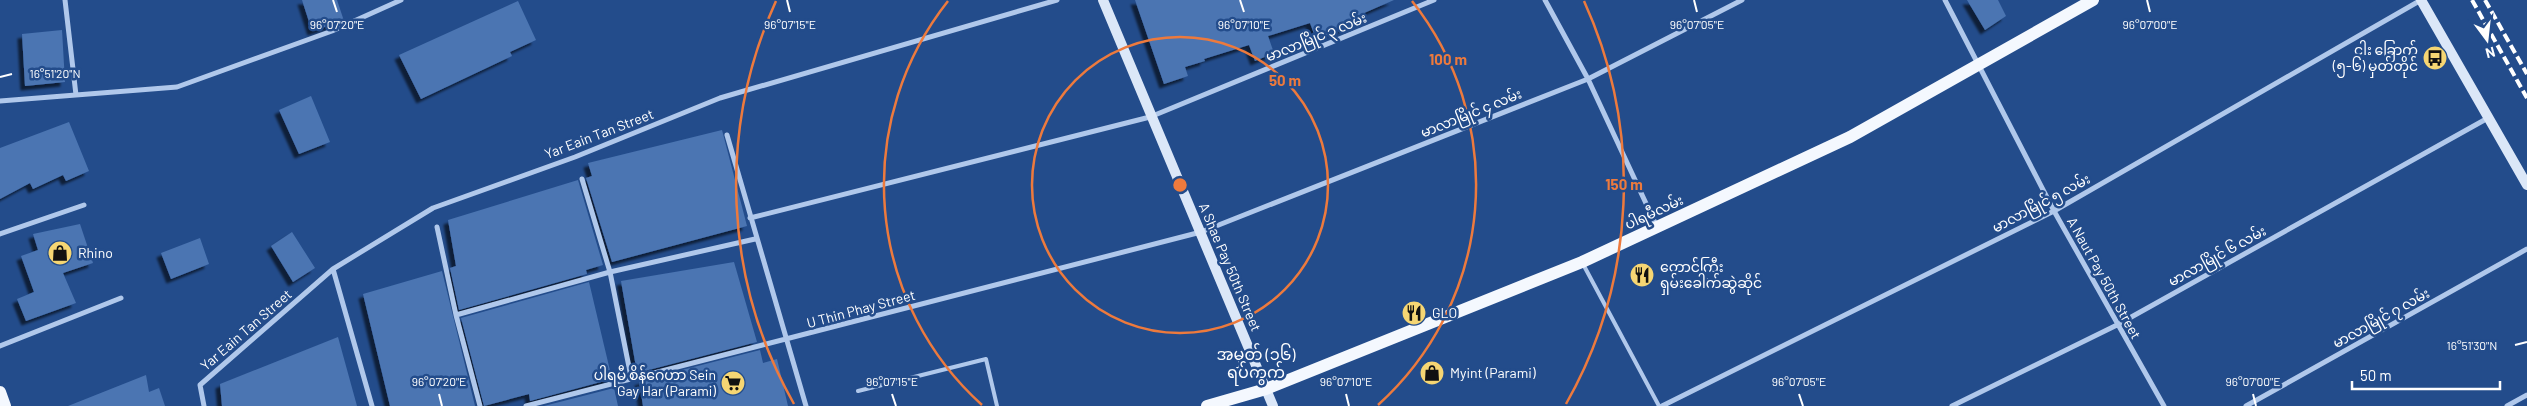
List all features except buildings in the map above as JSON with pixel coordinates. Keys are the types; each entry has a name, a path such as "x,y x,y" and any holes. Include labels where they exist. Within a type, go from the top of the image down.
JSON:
{"main road":[{"name":"ပါရမီလမ်း","path":"1207,406 1266,389 1582,262 1657,228 1850,137 1979,66 2093,0"},
{"path":"0,392 5,406"}],"street":[{"path":"65,0 76,95"},
{"path":"0,101 176,87 332,31 401,0"},
{"name":"Yar Eain Tan Street","path":"204,406 200,385 333,268 433,208 575,157 720,98 1057,0"},
{"name":"A Shae Pay 50th Street","path":"1103,0 1150,117 1201,232 1274,406"},
{"name":"မာလာမြိုင် ၃ လမ်း","path":"750,218 1150,117 1434,0"},
{"path":"1545,0 1588,79 1657,228"},
{"name":"မာလာမြိုင် ၄ လမ်း","path":"1201,232 1588,79 1742,0"},
{"name":"A Naut Pay 50th Street","path":"1945,0 2054,211 2164,406"},
{"path":"2421,0 2527,185"},
{"name":"မာလာမြိုင် ၅ လမ်း","path":"1660,406 2054,211 2421,0"},
{"name":"မာလာမြိုင် ၆ လမ်း","path":"1952,406 2117,325 2488,118"},
{"path":"727,135 755,239 806,406"},
{"path":"582,178 610,272 631,377"},
{"path":"0,234 84,205"},
{"path":"437,227 456,316 480,406"},
{"name":"U Thin Phay Street","path":"526,406 631,377 786,340 1201,232"},
{"path":"456,316 610,272 755,239"},
{"name":"မာလာမြိုင် ၇ လမ်း","path":"2246,406 2527,249"},
{"path":"333,268 372,406"},
{"path":"0,346 121,298"},
{"path":"2507,406 2527,395"}],"lane":[{"path":"1582,262 1660,406"},
{"path":"858,391 986,359 997,406"}],"railway":[{"path":"2472,0 2527,98"},
{"path":"2485,0 2527,74"}],"place":[{"name":"ငါး ခြောက် (၅-၆) မှတ်တိုင်","path":"2435,58"},
{"name":"Rhino","path":"60,253"},
{"name":"တောင်ကြီး ရှမ်းခေါက်ဆွဲဆိုင်","path":"1642,275"},
{"name":"GLO","path":"1414,313"},
{"name":"Myint (Parami)","path":"1432,373"},
{"name":"ပါရမီ စိန်ဂေဟာ Sein Gay Har (Parami)","path":"733,383"}],"district":[{"name":"အမှတ် (၁၆) ရပ်ကွက်","path":"1256,363"}]}
